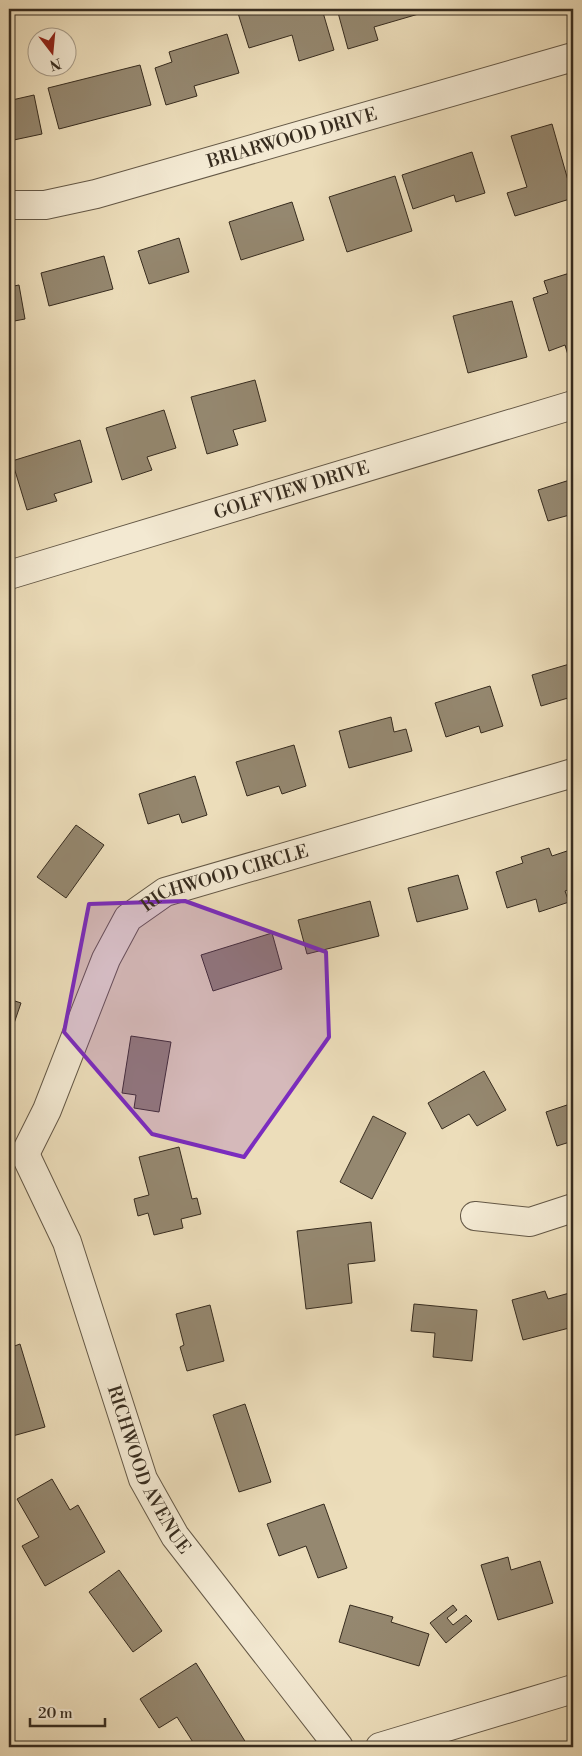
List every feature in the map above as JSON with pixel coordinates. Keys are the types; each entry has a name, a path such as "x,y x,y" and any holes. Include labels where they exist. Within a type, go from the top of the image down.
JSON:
{"street":[{"name":"BRIARWOOD DRIVE","path":"9,205 44,205 96,194 573,57"},
{"name":"GOLFVIEW DRIVE","path":"9,575 573,405"},
{"name":"RICHWOOD CIRCLE","path":"17,1150 47,1110 110,951 128,918 165,892 573,773"},
{"name":"RICHWOOD AVENUE","path":"17,1150 67,1242 142,1479 175,1536 339,1747"},
{"path":"475,1216 530,1222 573,1208"},
{"path":"380,1747 573,1689"}],"highlighted area":[{"path":"185,901 326,952 329,1037 244,1157 152,1134 64,1032 89,904"}],"building":[{"path":"308,9 309,11 322,9 334,50 299,61 292,35 249,48 237,10"},
{"path":"337,9 421,9 422,13 374,27 378,40 348,49"},
{"path":"227,34 239,73 194,86 197,96 166,105 155,68 172,62 169,52"},
{"path":"140,65 151,105 59,129 48,88"},
{"path":"9,85 12,100 34,95 42,134 9,141"},
{"path":"552,124 573,198 515,216 507,193 527,187 511,136"},
{"path":"472,152 485,193 456,202 454,195 413,209 402,175"},
{"path":"395,176 412,231 347,252 329,197"},
{"path":"292,202 304,240 241,260 229,222"},
{"path":"179,238 189,272 149,284 138,251"},
{"path":"104,256 113,289 49,306 41,273"},
{"path":"573,272 573,354 568,355 565,345 549,351 533,298 548,293 544,281"},
{"path":"19,285 25,319 9,322 9,287"},
{"path":"512,301 527,357 468,373 453,316"},
{"path":"255,380 266,421 233,430 238,445 207,454 191,397"},
{"path":"164,410 176,448 147,457 152,470 122,480 106,428"},
{"path":"80,440 92,482 54,494 57,501 27,510 12,461"},
{"path":"573,479 573,514 548,521 538,490"},
{"path":"573,663 573,705 571,706 568,698 541,706 532,675"},
{"path":"490,686 503,726 481,733 479,726 446,737 435,703"},
{"path":"391,717 394,732 406,729 412,751 349,768 339,731"},
{"path":"294,745 306,786 282,794 279,786 247,796 236,762"},
{"path":"195,776 207,815 182,823 179,814 148,824 139,794"},
{"path":"76,825 104,845 66,898 37,877"},
{"path":"549,848 552,856 573,849 573,888 565,891 569,902 539,912 536,899 507,908 496,872 523,863 521,857"},
{"path":"458,875 468,909 417,922 408,888"},
{"path":"370,901 379,936 307,954 298,920"},
{"path":"272,933 282,969 213,991 201,955"},
{"path":"9,999 21,1003 9,1038"},
{"path":"131,1036 171,1042 159,1112 134,1108 136,1095 122,1093"},
{"path":"484,1071 506,1110 477,1126 469,1114 442,1129 428,1103"},
{"path":"573,1103 573,1141 557,1146 546,1112"},
{"path":"373,1116 406,1133 372,1199 340,1182"},
{"path":"179,1147 192,1199 197,1198 201,1214 181,1219 183,1228 154,1235 148,1213 138,1216 134,1199 149,1195 139,1157"},
{"path":"371,1222 375,1261 348,1264 352,1303 306,1309 297,1231"},
{"path":"545,1291 548,1299 573,1292 573,1327 523,1340 512,1300"},
{"path":"414,1304 477,1310 472,1361 433,1357 435,1333 411,1331"},
{"path":"210,1305 224,1361 187,1371 180,1347 184,1345 176,1314"},
{"path":"20,1344 45,1427 9,1437 9,1348"},
{"path":"245,1404 271,1482 239,1492 213,1415"},
{"path":"52,1479 70,1510 78,1505 105,1552 45,1586 22,1546 39,1537 17,1499"},
{"path":"324,1504 347,1568 318,1578 306,1546 279,1556 267,1524"},
{"path":"508,1557 511,1570 540,1561 553,1603 498,1620 481,1565"},
{"path":"119,1570 162,1631 133,1652 89,1592"},
{"path":"350,1605 393,1617 391,1622 429,1634 419,1666 339,1642"},
{"path":"453,1605 457,1610 447,1618 453,1625 466,1615 472,1621 446,1643 430,1623"},
{"path":"196,1663 248,1746 196,1747 177,1717 159,1728 140,1699"}]}
